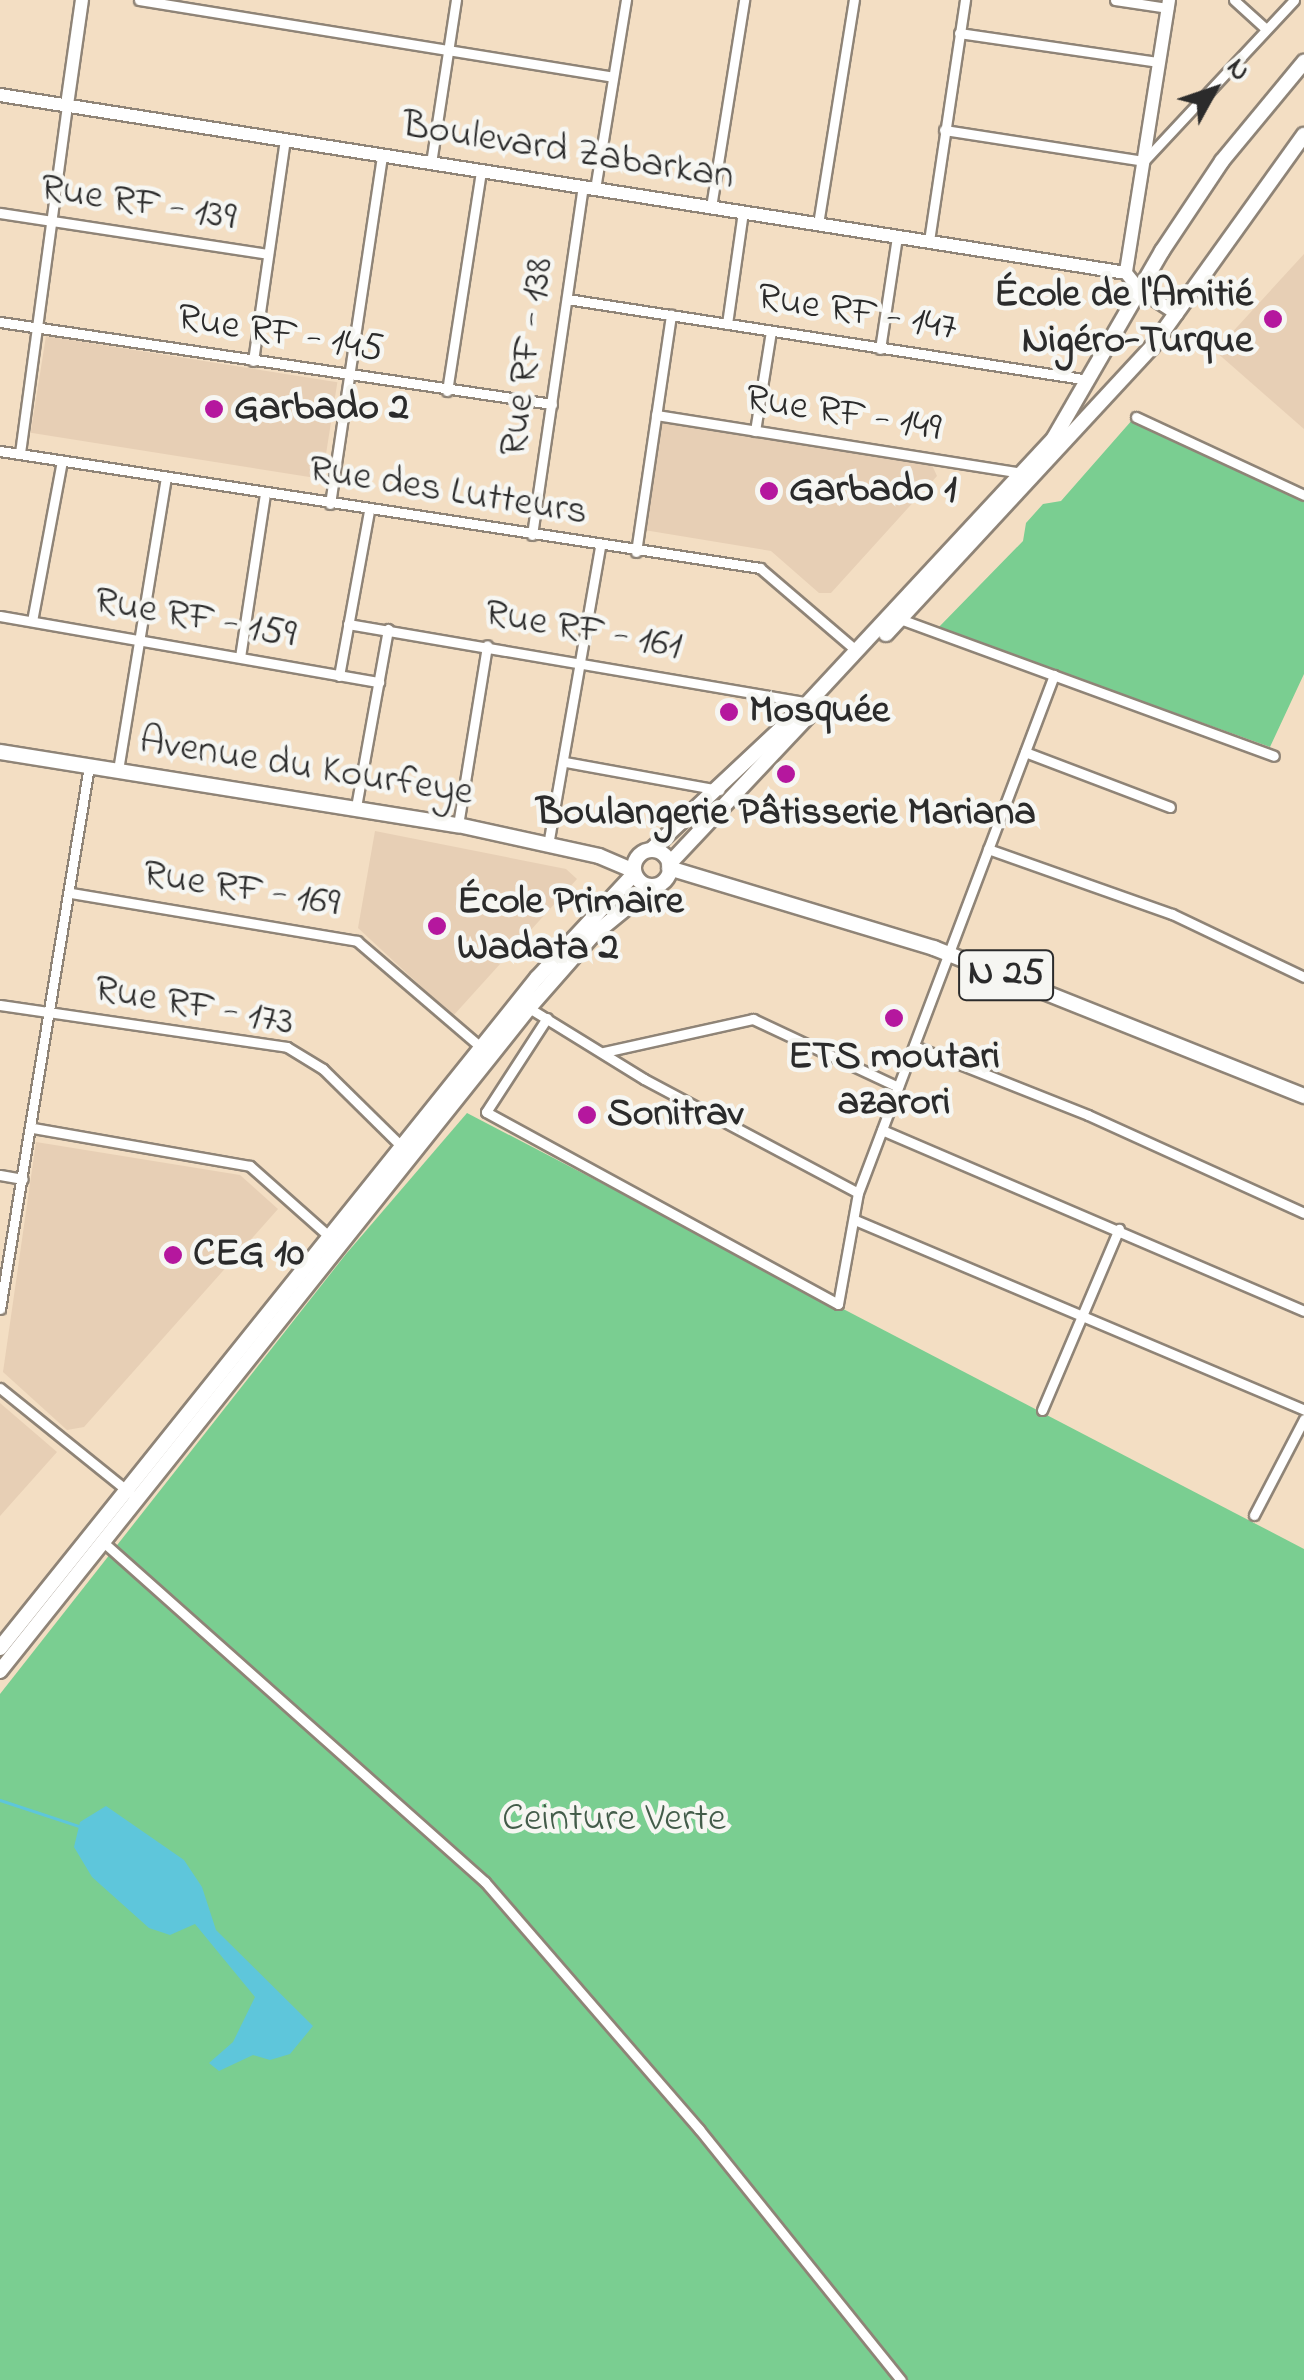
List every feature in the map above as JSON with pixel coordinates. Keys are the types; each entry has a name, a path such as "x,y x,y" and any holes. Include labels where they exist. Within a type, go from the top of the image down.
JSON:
{"main road":[{"path":"134,1497 330,1237 355,1217 403,1148 550,962 634,872 646,852 720,792 857,652 1022,473 1092,381 1140,290 1222,161 1304,62"},
{"path":"0,1648 134,1497 355,1217 592,936 657,885 703,826 900,619 1177,314 1304,135"},
{"name":"Avenue du Kourfeye","path":"0,752 458,825 599,856 657,885"},
{"path":"699,881 690,857 703,826"},
{"path":"646,852 699,881"},
{"name":"Avenue du Kourfeye","path":"599,856 646,852"},
{"path":"657,885 699,881"},
{"name":"N 25","path":"699,881 949,953 1304,1096"},
{"path":"0,1670 98,1537"}],"street":[{"path":"20,453 82,0"},
{"path":"140,0 613,77"},
{"path":"431,163 456,0"},
{"name":"Rue RF - 138","path":"532,536 567,299 626,0"},
{"path":"711,207 744,0"},
{"path":"818,224 854,0"},
{"path":"928,242 965,0"},
{"path":"1115,0 1168,4 1126,273 1140,290 1177,314"},
{"path":"1234,0 1266,29"},
{"path":"1144,160 1294,0"},
{"path":"959,33 1159,62"},
{"name":"Boulevard Zabarkan","path":"0,94 1126,273"},
{"path":"944,130 1144,160"},
{"path":"253,361 285,140"},
{"path":"330,504 382,155"},
{"path":"447,391 481,171"},
{"path":"726,324 743,212"},
{"name":"Rue RF - 139","path":"0,213 268,254"},
{"path":"880,349 897,236"},
{"name":"Rue RF - 147","path":"567,299 1092,381"},
{"path":"636,552 672,315"},
{"name":"Rue RF - 145","path":"0,322 552,404"},
{"path":"756,432 771,331"},
{"name":"Rue RF - 149","path":"656,415 1022,473"},
{"path":"1136,417 1304,495"},
{"name":"Rue des Lutteurs","path":"0,451 369,512 768,571 857,652"},
{"path":"32,622 62,460"},
{"path":"118,770 166,478"},
{"path":"240,658 265,494"},
{"path":"339,676 369,512"},
{"path":"548,844 600,546"},
{"name":"Rue RF - 159","path":"0,616 379,682"},
{"path":"900,619 1274,756"},
{"name":"Rue RF - 161","path":"348,624 581,660 808,703"},
{"path":"356,807 388,629"},
{"path":"458,825 487,645"},
{"path":"547,1018 486,1112 838,1304 858,1193 1054,675"},
{"path":"1024,752 1170,807"},
{"path":"564,762 720,792"},
{"path":"0,1309 89,766"},
{"path":"988,849 1172,914 1304,976"},
{"name":"Rue RF - 169","path":"71,893 357,941 482,1048"},
{"name":"Rue RF - 173","path":"0,1005 287,1047 323,1069 403,1148"},
{"path":"530,1008 858,1193"},
{"path":"604,1052 753,1019 898,1087"},
{"path":"914,1046 1088,1114 1304,1212"},
{"path":"32,1128 250,1166 330,1237"},
{"path":"882,1130 1304,1311"},
{"path":"0,1175 23,1179"},
{"path":"855,1220 1304,1410"},
{"path":"1042,1410 1119,1229"},
{"path":"0,1388 134,1497"},
{"path":"1254,1514 1304,1419"},
{"path":"98,1537 485,1882 700,2129 900,2380"}],"shaded area":[{"name":"École de l'Amitié Nigéro-Turque","path":"1304,254 1304,429 1215,351"},
{"path":"46,336 337,382 322,479 31,433"},
{"path":"659,419 931,463 937,476 831,593 819,593 771,551 644,530"},
{"name":"École Primaire Wadata 2","path":"375,831 566,869 577,879 453,1016 358,928"},
{"name":"CEG 10","path":"36,1142 240,1175 278,1209 84,1427 67,1430 3,1372"},
{"path":"0,1403 57,1452 0,1516"}],"green space":[{"path":"1133,419 1304,499 1304,674 1270,747 938,628 1023,541 1026,523 1043,504 1061,501"},
{"name":"Ceinture Verte","path":"467,1113 1304,1549 1304,2380 0,2380 0,1694 346,1254"}],"water":[{"path":"106,1806 184,1860 202,1887 216,1930 313,2026 290,2054 270,2060 253,2055 219,2071 209,2063 233,2042 255,1997 195,1924 170,1935 149,1928 92,1877 74,1847 80,1822"}],"waterway":[{"path":"0,1800 79,1826"}],"place":[{"name":"École de l'Amitié Nigéro-Turque","path":"1273,319"},
{"name":"Garbado 2","path":"214,409"},
{"name":"Garbado 1","path":"769,491"},
{"name":"Mosquée","path":"729,712"},
{"name":"Boulangerie Pâtisserie Mariana","path":"786,774"},
{"name":"École Primaire Wadata 2","path":"437,926"},
{"name":"ETS moutari azarori","path":"894,1018"},
{"name":"Sonitrav","path":"587,1115"},
{"name":"CEG 10","path":"173,1255"}]}
